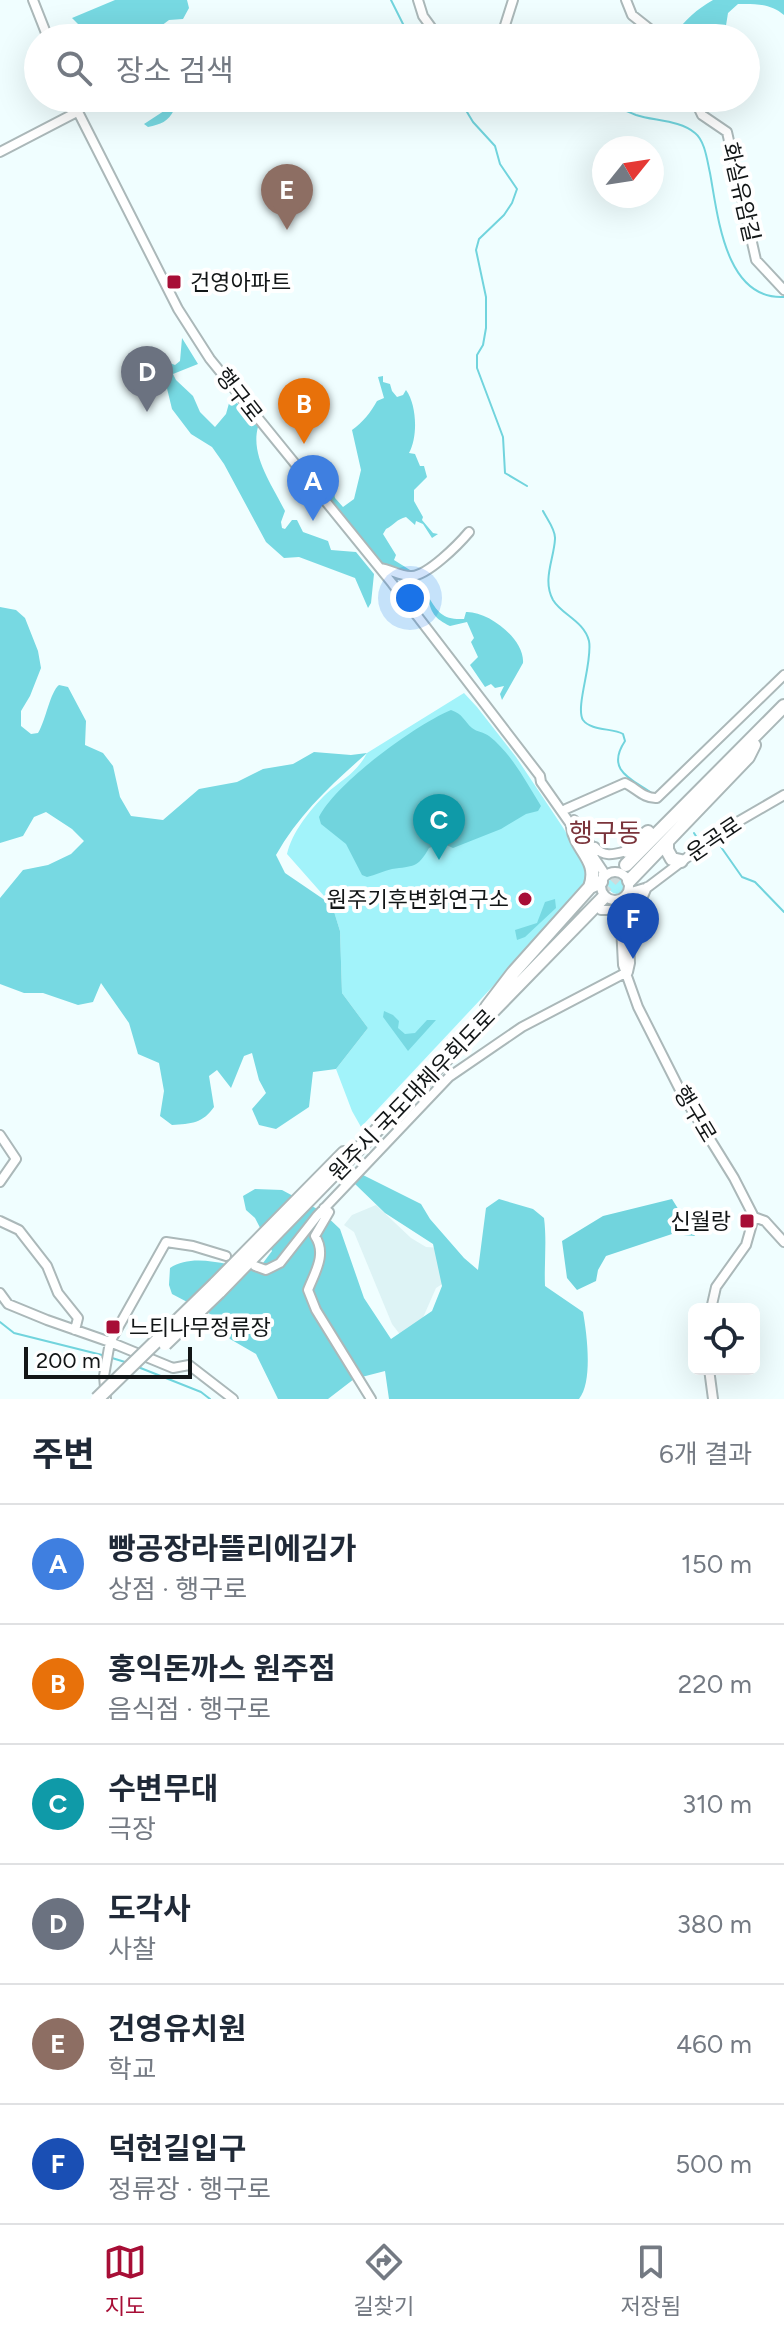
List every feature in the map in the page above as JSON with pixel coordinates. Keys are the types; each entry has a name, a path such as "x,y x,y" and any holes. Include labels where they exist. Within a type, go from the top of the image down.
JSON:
{"highway":[{"path":"625,879 784,706"},
{"path":"627,851 737,746 752,742 784,717"},
{"path":"625,879 667,842 748,757 752,742"},
{"path":"575,826 574,834 593,867 593,879 603,894"},
{"path":"667,842 672,859 681,861"},
{"name":"원주시 국도대체우회도로","path":"217,1288 603,894"},
{"path":"97,1399 217,1288"},
{"path":"107,1399 217,1288"}],"street":[{"path":"33,0 42,24"},
{"path":"418,0 429,24"},
{"path":"505,24 513,0"},
{"path":"626,0 632,15 643,24"},
{"path":"0,152 77,112"},
{"name":"행구로","path":"77,112 178,309 210,359 392,583 545,779 575,826"},
{"name":"화실유암길","path":"701,112 727,132 756,260 784,290"},
{"path":"379,568 403,576 425,572 469,532"},
{"path":"566,809 625,783 650,799 657,798 784,675"},
{"name":"행구로","path":"540,776 541,782 605,867 625,879"},
{"name":"운곡로","path":"648,887 722,831 784,795"},
{"path":"575,826 599,852 614,854 627,851"},
{"path":"255,1266 266,1270 280,1263 324,1208 449,1077 522,1027 627,972 630,963 625,879 618,863 627,851"},
{"path":"625,879 648,887 628,934"},
{"path":"603,894 625,879"},
{"path":"603,894 625,879"},
{"path":"603,894 620,916"},
{"path":"603,894 620,906 623,965 627,972"},
{"name":"행구로","path":"627,972 638,1007 682,1094 734,1178 754,1217 765,1221 784,1242"},
{"path":"0,1135 16,1159 0,1182"},
{"path":"324,1208 329,1212 315,1236 321,1255 308,1290 316,1310 371,1399"},
{"path":"712,1303 716,1287 746,1245 754,1217"},
{"path":"0,1221 19,1230 47,1266 58,1293 78,1318 75,1330"},
{"path":"107,1399 105,1364 110,1345 166,1242 226,1256"},
{"path":"0,1293 8,1304 110,1345 173,1368 189,1365 233,1399"},
{"path":"710,1375 713,1399"}],"shaded area":[{"path":"115,0 187,0 189,8 183,19 169,20 164,24 78,24 72,18"},
{"path":"713,0 784,0 784,15 768,6 738,4 728,13 726,24 684,24"},
{"path":"162,112 173,112 164,122 148,127 144,124"},
{"path":"182,338 198,364 173,374 176,380 193,396 200,412 215,427 226,414 231,396 258,427 256,438 260,460 285,511 282,528 297,520 303,532 328,541 331,550 356,552 374,574 368,608 355,578 299,557 284,558 266,542 212,447 191,434 172,409 163,363 151,346 167,362 175,365 180,361"},
{"path":"383,376 383,382 390,384 397,397 406,390 410,396 415,430 409,453 415,454 420,466 424,466 427,477 414,490 414,501 422,520 433,533 438,534 432,538 423,524 416,521 415,525 406,517 386,529 383,534 396,555 394,560 410,570 404,572 380,566 319,491 334,493 343,507 354,499 361,470 352,430 377,401 384,398 378,377"},
{"path":"428,596 446,617 464,619 466,612 475,613 494,621 512,636 522,654 523,663 502,700 500,694 504,686 495,688 491,684 485,687 470,665 478,657 467,622 450,626 441,621 432,611"},
{"path":"0,607 16,610 25,618 41,668 21,711 21,726 31,734 38,733 56,689 59,685 68,687 86,721 85,745 103,753 113,766 120,797 131,816 163,820 199,789 237,782 263,769 293,764 314,752 367,753 306,813 276,855 285,873 332,905 340,931 342,993 368,1028 336,1069 313,1072 309,1107 276,1129 259,1125 252,1109 266,1093 252,1053 244,1056 231,1088 217,1070 209,1076 214,1107 205,1116 191,1123 172,1125 160,1116 164,1091 159,1063 138,1054 129,1023 101,983 93,1002 78,1005 43,993 24,993 0,984 0,898 23,870 48,865 71,854 84,841 46,812 34,817 23,836 0,843"},
{"path":"464,693 516,757 562,826 587,866 586,887 361,1127 336,1069 368,1028 342,993 340,931 332,905 287,854 308,814 353,771 367,753"},
{"path":"451,710 505,751 541,806 538,811 526,814 501,829 453,848 442,843 429,848 414,865 367,877 362,875 346,844 321,824 319,817 342,788 378,756"},
{"path":"617,876 626,885 617,894 608,885"},
{"path":"555,899 556,908 525,937 517,940 515,930 537,923 545,902"},
{"path":"384,1011 399,1021 398,1028 405,1034 415,1033 427,1020 436,1020 408,1051 383,1017"},
{"path":"363,1175 421,1204 430,1219 478,1270 486,1208 499,1199 533,1209 544,1218 545,1286 583,1312 587,1370 579,1399 389,1399 385,1371 354,1379 328,1399 278,1399 256,1354 230,1339 212,1315 172,1294 170,1268 180,1263 213,1262 257,1271 272,1251 255,1218 246,1210 243,1196 255,1189 282,1190 321,1211 340,1229 364,1298 391,1339 432,1311 442,1286 433,1244 385,1213 355,1184"},
{"path":"672,1199 695,1236 672,1234 606,1256 596,1281 577,1290 567,1278 562,1241 603,1216"},
{"path":"376,1205 411,1238 426,1247 442,1248 447,1281 436,1288 418,1329 402,1337 392,1324 354,1232 344,1225 352,1215"}],"waterway":[{"path":"391,0 403,24"},
{"path":"467,112 495,146 500,164 517,189 504,215 479,239 476,250 486,297 486,328 483,345 477,355 477,368 503,437 505,473 527,486"},
{"path":"629,112 674,123 698,136 707,157 721,232 737,270 749,285 764,294 784,297"},
{"path":"543,511 555,536 550,592 557,605 583,628 589,641 581,705 583,720 591,726 623,734 625,741 618,760 620,767 630,779 653,794"},
{"path":"694,833 699,841"},
{"path":"721,847 742,877 755,882 784,912"},
{"path":"0,1322 14,1333 106,1356"},
{"path":"112,1358 125,1362"},
{"path":"138,1367 201,1392 210,1399"}],"tunnel":[{"path":"599,894 626,865"}],"place":[{"name":"건영유치원","path":"287,230"},
{"name":"건영아파트","path":"174,282"},
{"name":"도각사","path":"147,412"},
{"name":"홍익돈까스 원주점","path":"304,444"},
{"name":"빵공장라뜰리에김가","path":"313,521"},
{"name":"수변무대","path":"439,860"},
{"name":"원주기후변화연구소","path":"525,899"},
{"name":"덕현길입구","path":"633,959"},
{"name":"신월랑","path":"747,1221"},
{"name":"느티나무정류장","path":"113,1327"}],"district":[{"name":"행구동","path":"605,833"}]}
